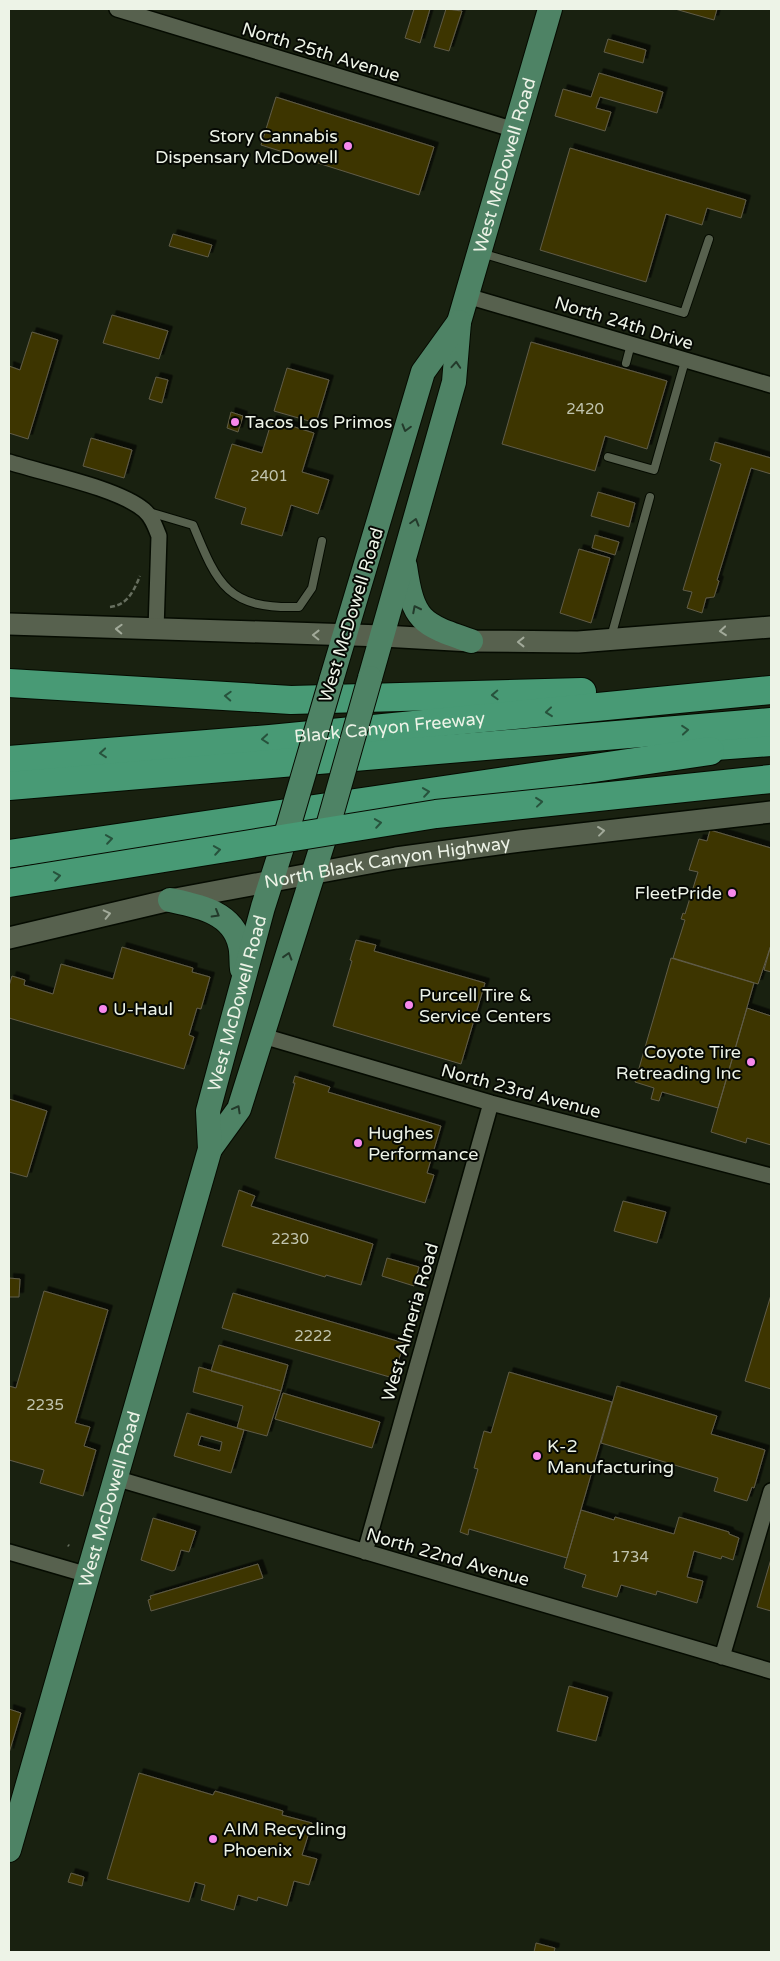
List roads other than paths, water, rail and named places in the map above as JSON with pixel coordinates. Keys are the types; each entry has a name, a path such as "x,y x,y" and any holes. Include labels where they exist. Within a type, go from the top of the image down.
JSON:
{"highway":[{"path":"9,669 108,687"},
{"path":"9,683 108,687 291,700 771,689"},
{"name":"Black Canyon Freeway","path":"9,760 270,739 771,689"},
{"path":"9,786 771,722"},
{"path":"9,798 281,775 763,743"},
{"path":"9,854 654,761 763,743"},
{"path":"9,883 436,814 771,779"}],"main road":[{"name":"West McDowell Road","path":"210,1149 239,1108 326,833 454,382 459,322 550,9"},
{"name":"West McDowell Road","path":"9,1850 210,1149 208,1111 270,882 423,372 459,322"},
{"path":"404,559 410,599 420,617 437,629 471,641"},
{"path":"9,624 383,636 471,641 578,642 771,627"},
{"name":"North Black Canyon Highway","path":"9,938 170,900 313,875 396,858 520,841 771,812"},
{"path":"170,900 209,910 227,921 241,946 243,982"}],"street":[{"name":"North 25th Avenue","path":"117,9 515,130"},
{"name":"North 24th Drive","path":"467,296 771,386"},
{"path":"9,462 120,495 145,511 154,522 159,536 156,630"},
{"name":"North 23rd Avenue","path":"263,1036 492,1103 771,1176"},
{"name":"West Almeria Road","path":"365,1552 492,1103"},
{"name":"North 22nd Avenue","path":"115,1478 771,1671"},
{"path":"722,1657 771,1491"},
{"path":"9,1552 88,1574"}],"lane":[{"path":"479,252 684,313 709,239"},
{"path":"626,363 631,344"},
{"path":"608,457 654,470 685,361"},
{"path":"610,640 650,497"},
{"path":"145,511 193,526 212,571 225,588 240,599 274,608 299,607 312,588 322,541"}],"place":[{"name":"Story Cannabis Dispensary McDowell","path":"348,146"},
{"name":"Tacos Los Primos","path":"235,422"},
{"name":"FleetPride","path":"732,893"},
{"name":"Purcell Tire & Service Centers","path":"409,1005"},
{"name":"U-Haul","path":"103,1009"},
{"name":"Coyote Tire Retreading Inc","path":"751,1062"},
{"name":"Hughes Performance","path":"358,1143"},
{"name":"K-2 Manufacturing","path":"537,1456"},
{"name":"AIM Recycling Phoenix","path":"213,1839"}]}
